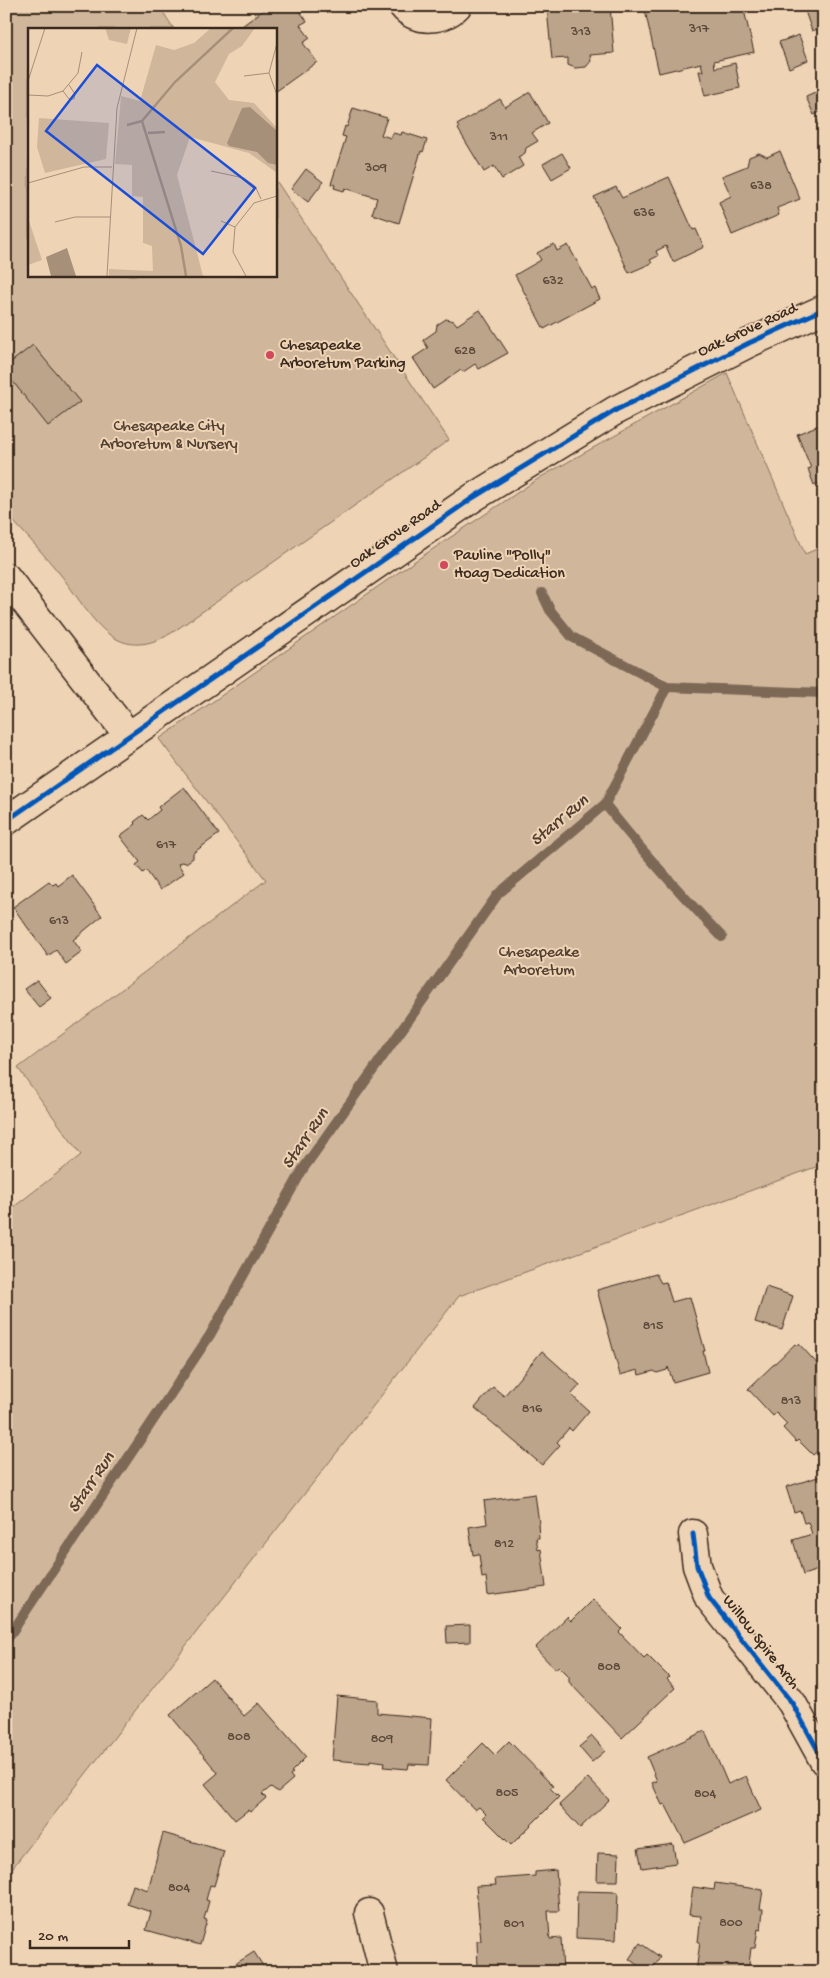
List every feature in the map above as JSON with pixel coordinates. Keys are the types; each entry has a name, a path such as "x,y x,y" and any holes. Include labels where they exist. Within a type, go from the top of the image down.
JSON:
{"street":[{"path":"403,6 406,10 422,18 438,17 457,6"},
{"name":"Oak Grove Road","path":"6,821 474,497 616,410 749,343 824,309"},
{"path":"6,577 128,735"},
{"name":"Willow Spire Arch","path":"693,1534 697,1566 709,1598 792,1703 824,1761"},
{"path":"369,1913 384,1972"}],"green space":[{"name":"Chesapeake City Arboretum & Nursery","path":"6,6 159,6 173,28 28,28 28,276 276,276 276,180 449,440 173,632 152,642 134,644 119,640 106,632 82,605 54,566 6,513"},
{"name":"Chesapeake Arboretum","path":"727,373 805,554 824,546 824,1164 459,1296 6,1876 6,1213 81,1155 18,1068 266,880 159,739 412,563 541,477"}],"building":[{"path":"269,6 296,6 307,21 300,25 310,38 303,43 317,62 276,91 276,28 239,28"},
{"path":"548,6 610,6 614,53 590,55 591,61 586,67 575,68 568,65 568,58 552,59"},
{"path":"644,6 743,6 754,52 714,61 715,68 735,63 740,88 705,96 699,71 703,71 701,63 659,73"},
{"path":"808,6 824,6 824,27 812,31 805,11"},
{"path":"799,35 808,60 789,68 779,42"},
{"path":"824,89 824,110 814,115 806,97"},
{"path":"530,92 548,123 532,133 538,141 526,148 525,153 518,157 523,166 502,179 494,166 484,172 457,125 500,99 505,107"},
{"path":"353,108 387,118 381,135 391,138 393,133 401,135 402,132 427,140 423,152 421,151 399,223 372,214 377,198 345,188 344,191 334,188 335,185 331,184 346,137 342,136"},
{"path":"824,119 824,135 818,121"},
{"path":"780,151 800,199 777,208 779,215 732,235 719,202 731,196 722,176 747,166 749,157 759,153 767,157"},
{"path":"562,153 571,168 552,179 543,164"},
{"path":"306,169 323,182 308,202 291,189"},
{"path":"669,177 693,230 696,229 704,247 673,262 666,246 656,251 658,256 650,260 652,263 629,273 594,197 616,187 622,198"},
{"path":"554,244 557,251 568,245 592,289 595,288 600,299 544,329 515,275 541,260 537,253"},
{"path":"480,310 508,353 479,369 475,364 463,372 461,370 433,389 413,358 428,348 423,340 436,331 437,325 446,319 454,321 457,325"},
{"path":"33,345 80,402 48,426 6,373 6,366"},
{"path":"824,423 824,498 818,483 814,485 808,469 811,468 797,434"},
{"path":"184,787 219,834 193,853 193,858 186,863 181,862 178,864 184,873 160,890 146,870 143,873 136,865 140,862 120,836 136,824 134,822 143,815 148,820 160,810 158,807"},
{"path":"72,875 102,916 73,940 82,952 66,964 56,950 48,956 13,907 49,881 53,885 56,883 58,886"},
{"path":"37,980 51,998 39,1007 24,989"},
{"path":"656,1274 661,1283 666,1282 672,1302 690,1297 705,1351 703,1351 708,1372 673,1382 668,1367 667,1370 657,1373 654,1371 639,1375 638,1370 620,1375 597,1290"},
{"path":"766,1287 793,1296 782,1330 755,1322"},
{"path":"795,1344 797,1346 799,1344 824,1371 824,1445 813,1455 798,1440 796,1442 783,1428 787,1424 776,1413 773,1416 748,1389"},
{"path":"542,1351 580,1385 571,1395 589,1411 572,1431 569,1428 557,1442 560,1445 542,1465 475,1408 493,1387 504,1396"},
{"path":"821,1476 824,1477 824,1568 803,1575 793,1540 812,1534 808,1522 804,1523 800,1510 794,1512 786,1487"},
{"path":"535,1494 539,1523 539,1538 536,1538 538,1550 541,1549 546,1587 488,1595 486,1577 482,1578 479,1554 473,1555 469,1527 487,1524 484,1501"},
{"path":"593,1599 622,1629 619,1632 644,1658 647,1655 669,1677 667,1679 675,1688 622,1738 569,1682 569,1676 559,1666 555,1669 535,1648 567,1617 571,1621"},
{"path":"470,1625 470,1642 447,1643 446,1626"},
{"path":"212,1678 244,1716 259,1703 306,1757 291,1772 293,1773 290,1775 293,1779 278,1792 271,1787 262,1794 266,1798 250,1812 248,1810 235,1820 205,1784 218,1773 170,1715"},
{"path":"337,1696 377,1700 377,1713 432,1718 429,1765 409,1764 408,1769 384,1767 385,1762 370,1760 370,1763 332,1760"},
{"path":"705,1731 728,1784 746,1776 761,1810 685,1843 665,1804 662,1805 652,1783 657,1781 647,1757"},
{"path":"592,1736 605,1751 592,1762 579,1747"},
{"path":"509,1741 553,1786 550,1788 559,1797 511,1845 483,1817 486,1814 479,1807 475,1810 446,1780 483,1743 495,1755"},
{"path":"588,1778 609,1800 580,1828 559,1805"},
{"path":"163,1833 224,1851 214,1886 210,1885 206,1900 209,1901 204,1919 207,1920 200,1945 146,1930 151,1912 127,1904 133,1885 148,1890"},
{"path":"673,1844 676,1863 642,1868 638,1849"},
{"path":"598,1853 619,1854 618,1881 597,1881"},
{"path":"556,1870 559,1911 548,1911 550,1939 561,1938 563,1972 483,1972 483,1967 478,1968 477,1941 481,1941 476,1886 496,1885 495,1879 535,1876 535,1872"},
{"path":"715,1883 763,1890 760,1909 763,1909 761,1930 758,1929 755,1948 751,1948 748,1972 696,1972 701,1916 689,1915 693,1887 714,1890"},
{"path":"577,1891 618,1892 616,1940 576,1938"},
{"path":"640,1943 660,1957 650,1972 647,1972 629,1959"},
{"path":"254,1952 267,1972 223,1972"}],"waterway":[{"name":"Starr Run","path":"542,593 550,610 572,637 667,687"},
{"name":"Starr Run","path":"6,1641 210,1335 303,1169 498,894 605,804 667,687 824,693"},
{"path":"605,804 662,872 722,937"}],"cycle path":[{"path":"6,821 474,497 616,410 749,343 824,309"},
{"path":"693,1534 697,1566 709,1598 792,1703 824,1761"}],"place":[{"name":"Chesapeake Arboretum Parking","path":"270,355"},
{"name":"Pauline \"Polly\" Hoag Dedication","path":"444,565"}]}
